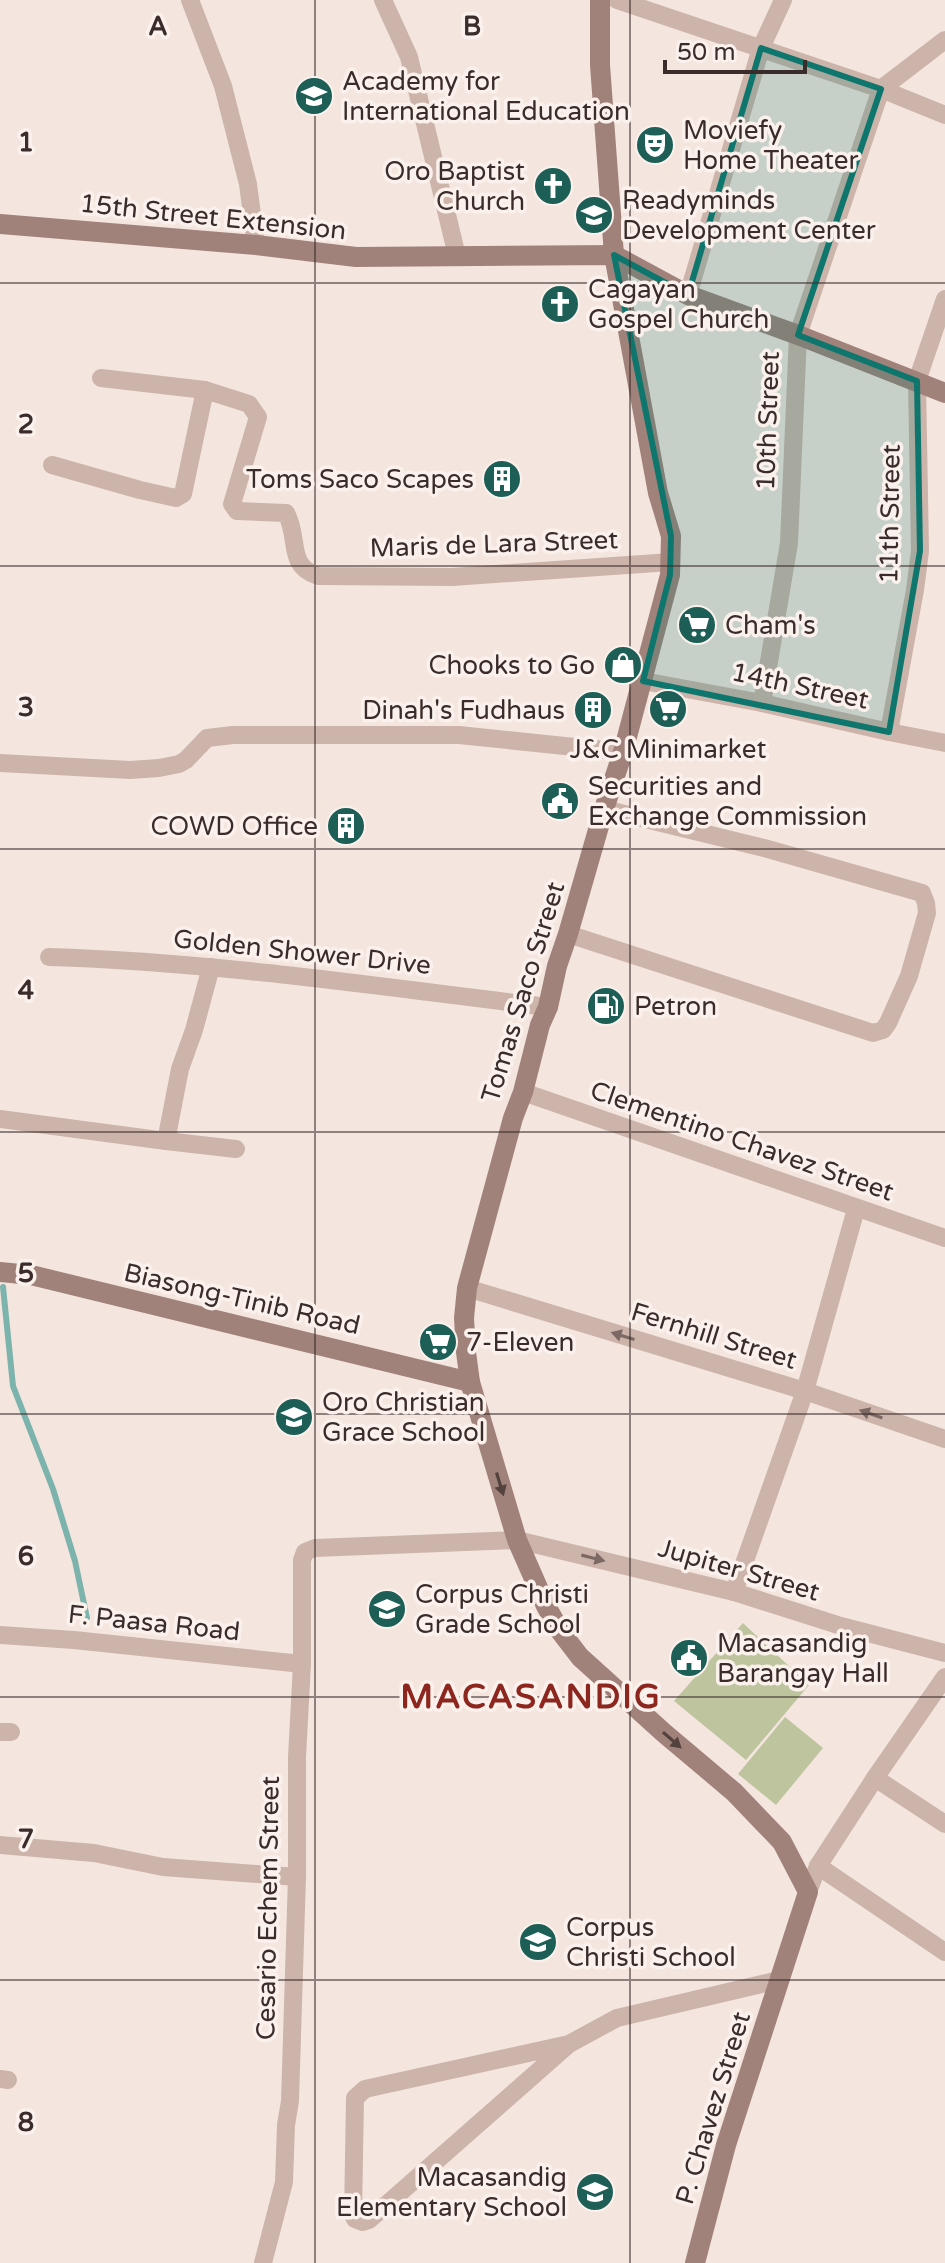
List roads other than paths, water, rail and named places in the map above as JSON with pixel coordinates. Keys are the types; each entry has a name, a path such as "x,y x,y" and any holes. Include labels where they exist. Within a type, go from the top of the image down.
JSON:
{"main road":[{"name":"Tomas Saco Street","path":"600,0 600,65 614,255 658,493 671,536 671,562 666,597 643,681 557,966 467,1288 464,1318 466,1352 470,1382 517,1540 560,1631 580,1657 734,1792 782,1842 808,1892"},
{"name":"15th Street Extension","path":"0,224 256,245 356,257 614,255"},
{"path":"614,255 688,295 945,393"},
{"name":"Biasong-Tinib Road","path":"0,1272 31,1275 470,1382"},
{"name":"P. Chavez Street","path":"695,2263 726,2145 808,1892"}],"street":[{"path":"190,0 223,86 248,184 256,245"},
{"path":"383,0 409,57 457,256"},
{"path":"617,0 881,89 945,115"},
{"path":"688,295 761,48 783,0"},
{"path":"881,89 945,40"},
{"name":"10th Street","path":"762,703 789,543 798,335 881,89"},
{"name":"11th Street","path":"889,732 920,551 917,381 945,299"},
{"path":"52,465 176,498 183,494 205,390 101,378"},
{"name":"Maris de Lara Street","path":"205,390 249,404 258,417 232,504 237,511 286,513 299,566 306,572 318,576 452,577 671,562"},
{"name":"14th Street","path":"643,681 945,743"},
{"path":"0,763 130,770 179,764 207,738 216,736 459,735 623,752"},
{"path":"568,934 873,1033 883,1030 888,1023 909,976 927,913 922,893 764,848 604,809"},
{"name":"Golden Shower Drive","path":"49,957 211,967 548,1007"},
{"path":"166,1141 180,1069 211,967"},
{"name":"Clementino Chavez Street","path":"523,1092 945,1238"},
{"path":"0,1119 236,1149"},
{"path":"734,1592 805,1391 856,1209"},
{"name":"Fernhill Street","path":"467,1288 805,1391 945,1439"},
{"name":"Jupiter Street","path":"305,1552 315,1548 517,1540 734,1592 841,1626 945,1653"},
{"name":"Cesario Echem Street","path":"263,2263 284,2182 290,2101 302,1560 305,1552"},
{"name":"F. Paasa Road","path":"0,1635 302,1664"},
{"name":"P. Chavez Street","path":"808,1892 818,1866 945,1677"},
{"path":"875,1778 945,1824"},
{"path":"0,1845 94,1853 163,1867 297,1877"},
{"path":"818,1866 945,1952"},
{"path":"569,2044 358,2093 355,2098 355,2219 363,2222 369,2220 569,2044 617,2018 779,1980"}],"waterway":[{"path":"3,1287 13,1386 53,1489 75,1561 87,1618"}],"place":[{"name":"Academy for International Education","path":"314,96"},
{"name":"Moviefy Home Theater","path":"655,145"},
{"name":"Oro Baptist Church","path":"553,186"},
{"name":"Readyminds Development Center","path":"594,215"},
{"name":"Cagayan Gospel Church","path":"560,304"},
{"name":"Toms Saco Scapes","path":"502,479"},
{"name":"Cham's","path":"697,625"},
{"name":"Chooks to Go","path":"623,665"},
{"name":"J&C Minimarket","path":"668,709"},
{"name":"Dinah's Fudhaus","path":"593,710"},
{"name":"Securities and Exchange Commission","path":"560,801"},
{"name":"COWD Office","path":"346,826"},
{"name":"Petron","path":"606,1006"},
{"name":"7-Eleven","path":"438,1342"},
{"name":"Oro Christian Grace School","path":"294,1417"},
{"name":"Corpus Christi Grade School","path":"387,1609"},
{"name":"Macasandig Barangay Hall","path":"689,1658"},
{"name":"Corpus Christi School","path":"538,1942"},
{"name":"Macasandig Elementary School","path":"595,2192"}],"district":[{"name":"MACASANDIG","path":"531,1697"}]}
